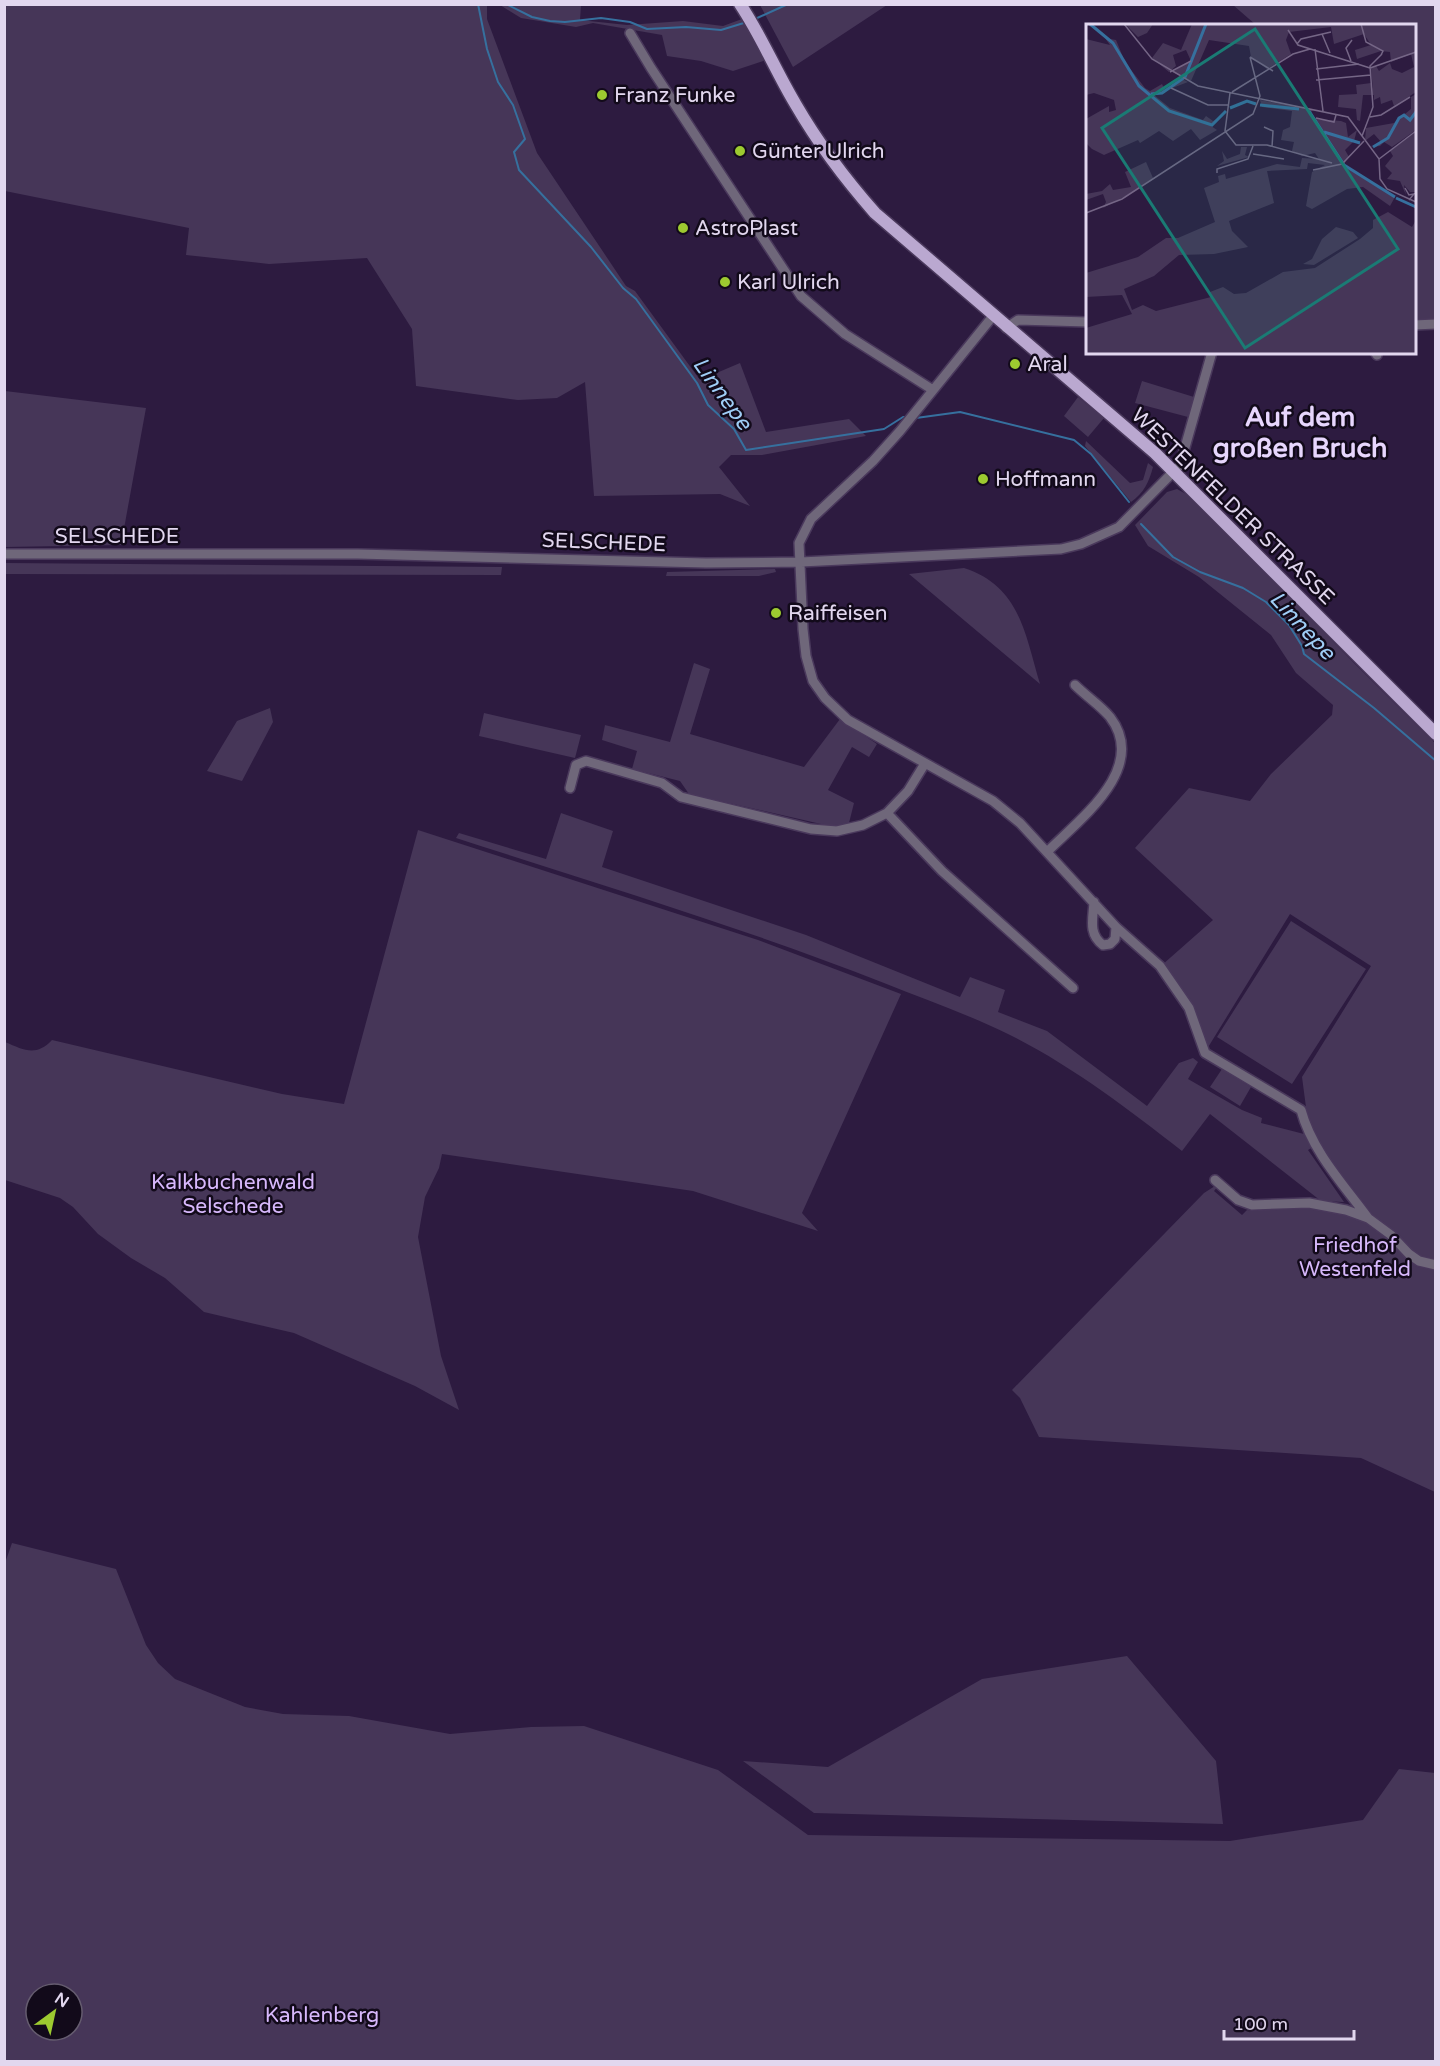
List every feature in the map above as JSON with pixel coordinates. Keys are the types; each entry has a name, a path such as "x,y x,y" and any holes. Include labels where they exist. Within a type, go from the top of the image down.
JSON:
{"main road":[{"name":"WESTENFELDER STRASSE","path":"740,4 796,105 863,200 891,229 1173,470 1436,734"}],"street":[{"path":"630,33 801,296 845,334 933,390"},
{"path":"993,316 903,428 873,461 811,519 799,543 803,629 806,656 813,681 825,698 848,720 924,765 993,801 1020,823 1116,927 1160,966 1189,1008 1205,1053 1301,1110 1306,1129 1314,1145 1368,1218"},
{"path":"1006,328 1018,320 1086,322"},
{"path":"1416,325 1436,324"},
{"name":"SELSCHEDE","path":"4,554 358,554 705,563 801,562 1071,546 1119,527 1184,456 1211,354"},
{"path":"1048,851 1110,788 1121,752 1120,736 1110,717 1075,686"},
{"path":"570,788 576,765 586,761 662,783 681,796 811,829 837,831 863,825 887,813 908,791 924,765"},
{"path":"887,813 942,871 1073,988"},
{"path":"1094,902 1092,930 1095,939 1103,945 1110,944 1115,939 1116,927"},
{"path":"1215,1180 1238,1200 1252,1205 1309,1203 1346,1210 1368,1218 1391,1235 1408,1254 1419,1261 1435,1265"}],"green space":[{"path":"4,5 487,5 487,19 537,153 626,286 635,291 700,380 740,363 766,432 849,419 866,436 762,455 731,455 719,467 750,506 720,494 594,496 585,382 557,398 518,400 416,386 412,329 367,258 269,264 186,255 189,228 5,191"},
{"path":"500,5 581,5 580,20 627,25 683,21 723,26 742,19 766,60 733,71 701,61 667,56 662,35 593,23 576,27 521,18"},
{"path":"760,5 887,5 793,67"},
{"path":"1233,5 1435,5 1435,321 1416,322 1416,24 1255,24"},
{"path":"1142,381 1194,397 1188,417 1135,403"},
{"path":"5,391 146,408 121,545 5,547"},
{"path":"1078,397 1104,418 1088,437 1064,416"},
{"path":"1086,441 1130,483 1143,480 1148,463 1153,467 1150,478 1136,499 1131,502 1085,446"},
{"path":"1177,489 1195,499 1435,743 1435,1263 1411,1252 1373,1218 1309,1130 1302,1077 1371,966 1290,914 1207,1049 1162,965 1213,920 1135,848 1189,788 1250,801 1271,774 1332,715 1333,705 1296,673 1271,635 1199,577 1148,546 1135,525 1167,492"},
{"path":"5,563 502,567 501,575 5,574"},
{"path":"964,568 983,576 1009,599 1024,630 1040,684 909,574"},
{"path":"775,569 776,572 759,576 666,576 667,572"},
{"path":"694,663 710,669 690,734 804,767 840,719 877,744 869,757 852,747 828,790 854,803 849,823 834,827 689,794 680,781 632,769 637,751 602,740 605,725 670,742"},
{"path":"270,708 273,722 242,781 207,771 237,721"},
{"path":"484,713 581,735 575,758 479,736"},
{"path":"561,813 613,831 602,867 806,935 960,997 970,977 1005,990 998,1012 1047,1031 1147,1106 1179,1063 1193,1058 1198,1062 1188,1079 1242,1110 1262,1118 1261,1123 1304,1134 1313,1147 1308,1150 1344,1202 1321,1201 1210,1114 1182,1151 1077,1074 1033,1047 979,1021 778,944 456,838 459,833 546,859"},
{"name":"Kalkbuchenwald Selschede","path":"418,830 758,940 901,994 802,1213 818,1231 693,1191 442,1154 439,1168 425,1197 418,1237 441,1356 459,1410 415,1386 294,1333 204,1312 165,1278 131,1258 98,1234 73,1207 60,1198 5,1180 5,1042 24,1049 35,1050 41,1049 52,1040 282,1094 344,1104"},
{"path":"1291,921 1366,969 1292,1084 1217,1037"},
{"path":"1222,1069 1251,1087 1240,1106 1210,1087"},
{"name":"Friedhof Westenfeld","path":"1218,1186 1214,1191 1242,1215 1247,1210 1298,1204 1336,1210 1371,1225 1435,1268 1435,1492 1361,1458 1039,1437 1020,1398 1012,1390 1204,1193"},
{"name":"Kahlenberg","path":"12,1543 116,1569 146,1645 158,1663 175,1679 245,1707 283,1714 349,1716 450,1734 531,1727 584,1726 718,1770 808,1835 1230,1841 1363,1820 1399,1769 1435,1773 1435,2061 5,2061 4,1566"},
{"path":"1127,1656 1216,1761 1223,1824 814,1813 743,1761 828,1767 982,1679"}],"waterway":[{"name":"Linnepe","path":"478,4 487,49 498,82 513,105 525,139 514,152 519,170 591,247 623,288 636,299 697,383 708,405 734,429 746,450 884,429 903,417 907,417"},
{"path":"506,4 532,17 550,21 565,22 601,18 630,22 647,29 686,27 721,30 747,22"},
{"path":"755,19 788,4"},
{"name":"Linnepe","path":"916,418 960,412 1074,440 1091,454 1129,502"},
{"name":"Linnepe","path":"1141,524 1173,557 1200,572 1243,588 1266,602 1289,625 1302,646 1304,654 1374,708 1436,761"}],"place":[{"name":"Franz Funke","path":"602,95"},
{"name":"Günter Ulrich","path":"740,151"},
{"name":"AstroPlast","path":"683,228"},
{"name":"Karl Ulrich","path":"725,282"},
{"name":"Aral","path":"1015,364"},
{"name":"Hoffmann","path":"983,479"},
{"name":"Raiffeisen","path":"776,613"}],"district":[{"name":"Auf dem großen Bruch","path":"1300,432"}]}
